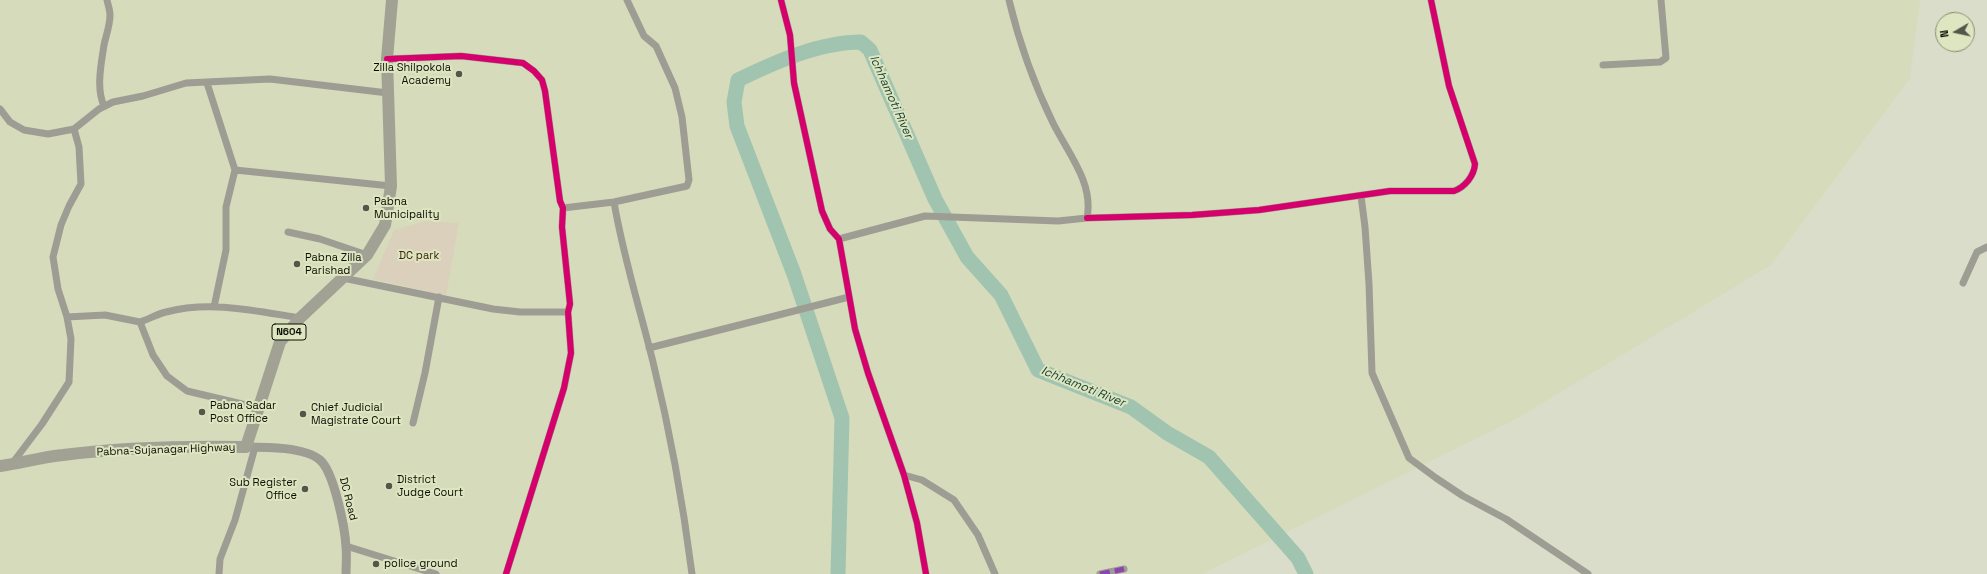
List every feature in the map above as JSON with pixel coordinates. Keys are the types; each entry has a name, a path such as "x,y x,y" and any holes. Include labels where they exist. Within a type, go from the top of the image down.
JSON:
{"highway":[{"name":"Pabna-Sujanagar Highway","path":"5,466 62,455 118,450 204,446 250,447 259,408 280,342 300,318 367,255 385,225 391,186 387,59 392,0"}],"street":[{"path":"104,106 101,99 100,78 104,45 109,26 110,14 107,0"},
{"path":"563,208 614,202 687,186 689,180 682,116 674,88 656,46 644,36 627,0"},
{"path":"781,0 793,51 794,83 822,212 830,229 838,240 855,329 868,372 904,475 917,523 926,574"},
{"path":"1009,0 1021,44 1053,123 1081,175 1090,204 1087,218"},
{"path":"838,240 925,216 959,216 1058,221 1087,218 1192,215 1259,210 1390,191 1454,191 1462,188 1474,170 1475,164 1449,86 1431,0"},
{"path":"1603,65 1660,62 1666,58 1661,0"},
{"path":"387,59 461,56 523,64 534,71 542,80 545,91 560,201 563,208 562,227 570,304 568,312 571,353 564,388 506,574"},
{"path":"0,109 10,122 24,130 48,134 74,129 104,106 113,102 143,96 186,83 270,80 388,93"},
{"path":"207,83 235,170 226,207 226,250 214,307"},
{"path":"5,466 42,424 69,382 71,339 67,317 58,289 53,257 61,225 81,184 79,146 74,129"},
{"path":"235,170 391,186"},
{"path":"1361,196 1369,284 1372,373 1409,458 1443,482 1506,519 1588,574"},
{"path":"614,202 618,229 649,348 675,464 692,574"},
{"path":"288,232 320,239 367,255"},
{"path":"1963,283 1977,252 1987,247"},
{"path":"343,278 520,312 568,312"},
{"path":"413,423 426,374 439,297"},
{"path":"649,348 749,323 816,304 849,297"},
{"path":"67,317 105,315 140,322 166,312 214,307 241,308 300,318"},
{"path":"140,322 153,355 167,376 187,391 259,408"},
{"path":"219,574 220,559 235,520 250,447"},
{"name":"DC Road","path":"250,447 277,447 314,456 321,460 328,470 337,496 346,546 346,574"},
{"path":"904,475 922,480 954,500 978,535 995,574"},
{"path":"346,546 436,574"},
{"path":"1100,574 1124,569"}],"shaded area":[{"name":"Pabna Municipality","path":"0,0 1920,0 1910,78 1771,265 1516,419 1202,574 0,574"}],"green space":[{"name":"DC park","path":"425,221 459,223 446,296 373,279 394,230"}],"waterway":[{"name":"Ichhamoti River","path":"838,574 842,418 794,274 737,126 734,102 738,80 752,73 782,60 814,49 830,45 861,42 870,50 935,199 967,257 1001,295 1038,370 1131,407 1167,433 1209,457 1298,558 1306,574"}],"marked path":[{"path":"1100,574 1124,569"}],"cycle path":[{"path":"781,0 790,35 794,83 822,211 830,229 839,239 855,329 868,373 904,475 917,523 926,574"},
{"path":"1087,218 1192,215 1259,210 1390,191 1454,191 1462,187 1471,177 1475,164 1449,86 1431,0"},
{"path":"387,59 461,56 523,63 534,71 542,80 545,91 560,201 563,208 562,227 570,304 568,312 571,353 564,388 506,574"}],"place":[{"name":"Zilla Shilpokola Academy","path":"459,74"},
{"name":"Pabna Municipality","path":"366,208"},
{"name":"Pabna Zilla Parishad","path":"297,264"},
{"name":"Pabna Sadar Post Office","path":"202,412"},
{"name":"Chief Judicial Magistrate Court","path":"303,414"},
{"name":"District Judge Court","path":"389,486"},
{"name":"Sub Register Office","path":"305,489"},
{"name":"police ground","path":"376,564"}]}
